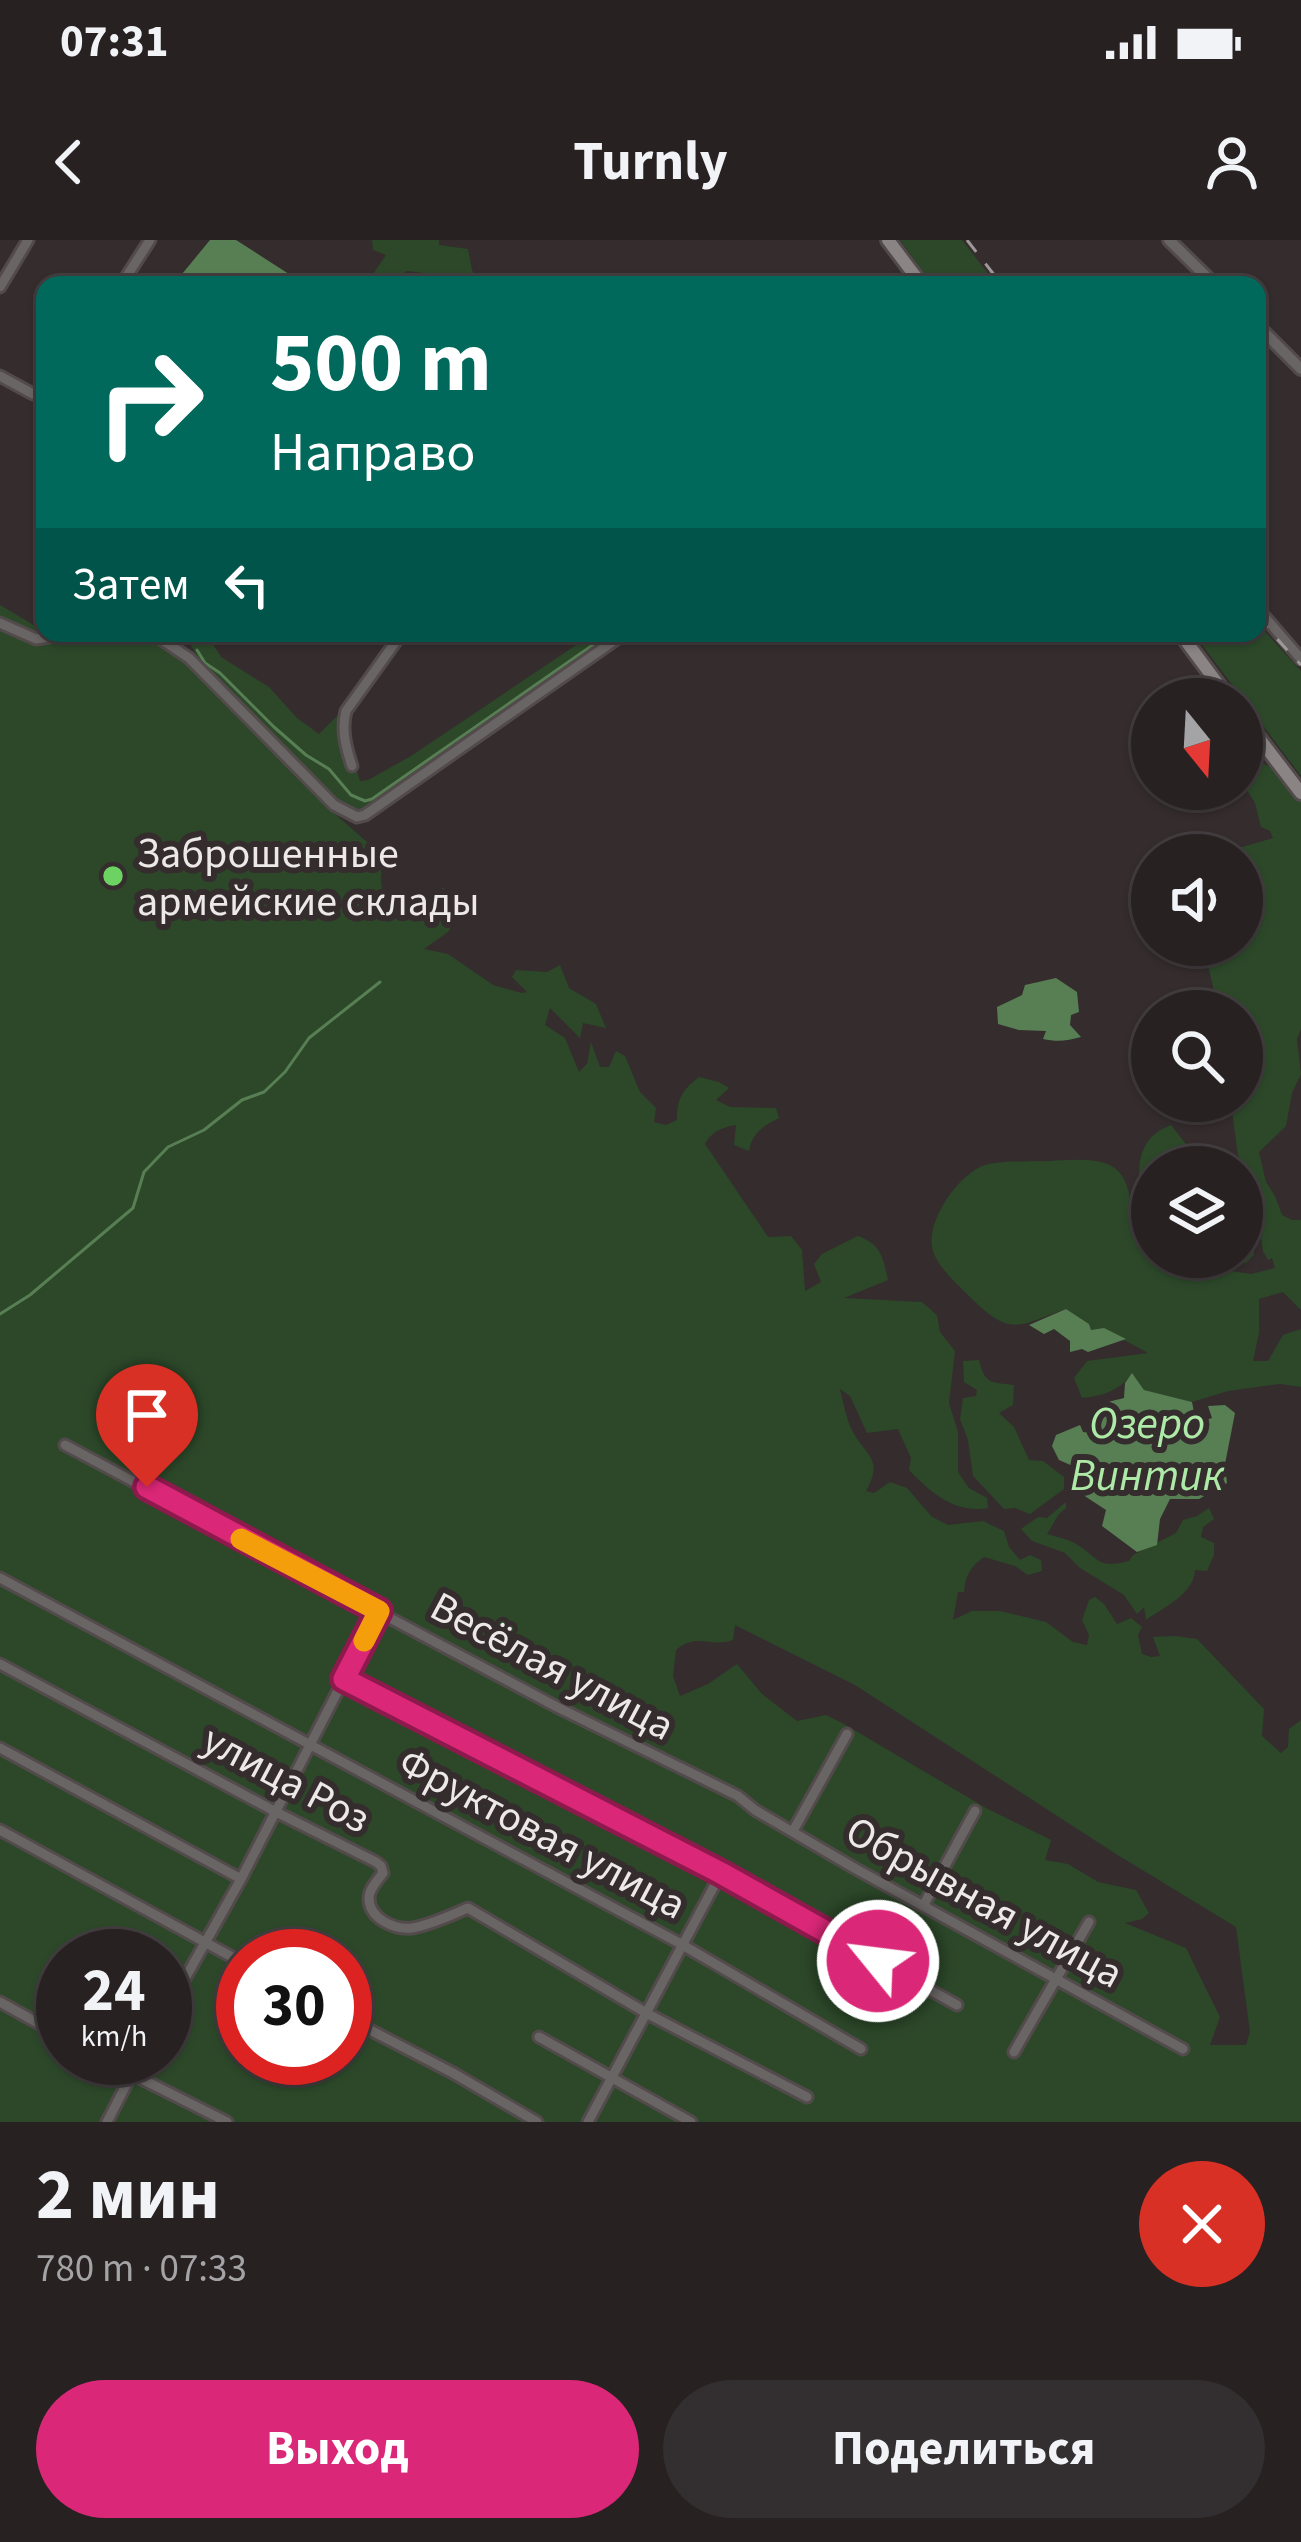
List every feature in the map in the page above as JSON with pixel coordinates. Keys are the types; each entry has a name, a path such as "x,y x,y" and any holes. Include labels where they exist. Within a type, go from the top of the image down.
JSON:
{"main road":[{"path":"888,240 915,276"},
{"path":"1187,642 1213,678"},
{"path":"1263,743 1301,793"}],"street":[{"path":"0,287 28,240"},
{"path":"127,276 150,240"},
{"path":"1169,240 1204,276"},
{"path":"1266,334 1301,369"},
{"path":"0,395 4,378 36,394"},
{"path":"1266,618 1301,659"},
{"path":"0,623 36,639"},
{"path":"165,642 188,658 334,805 357,817 613,642"},
{"path":"352,766 344,735 346,710 395,642"},
{"name":"Весёлая улица","path":"65,1445 557,1707 738,1796 755,1810"},
{"name":"Фруктовая улица","path":"0,1578 681,1944 861,2049"},
{"path":"192,1965 379,1611"},
{"name":"улица Роз","path":"0,1664 381,1866 382,1873 368,1893 376,1917 411,1928 468,1908 648,2014 807,2097"},
{"path":"344,1679 721,1873 957,2005"},
{"path":"793,1831 848,1734"},
{"path":"0,1748 241,1879"},
{"name":"Обрывная улица","path":"755,1810 1184,2049"},
{"path":"923,1906 975,1811"},
{"path":"0,1830 216,1948"},
{"path":"588,2122 721,1873"},
{"path":"1014,2052 1089,1922"},
{"path":"0,2002 36,2023"},
{"path":"372,2032 537,2122"},
{"path":"539,2037 691,2122"},
{"path":"107,2122 125,2085"},
{"path":"151,2085 227,2122"}],"shaded area":[{"path":"372,240 439,240 439,245 468,249 475,276 407,271 400,276 376,276 386,255 373,250"},
{"path":"900,240 962,240 990,276 926,276"},
{"path":"0,605 36,626 36,642 158,642 184,661 328,808 382,855 383,891 395,911 423,907 443,887 455,903 456,919 448,932 424,949 448,954 493,985 522,993 527,992 512,977 516,970 547,972 560,965 569,988 596,1004 606,1028 583,1023 580,1038 550,1008 545,1025 565,1038 579,1072 587,1064 591,1042 600,1067 609,1067 616,1051 625,1056 640,1092 656,1108 654,1122 666,1125 677,1120 682,1095 699,1077 729,1088 716,1100 730,1107 776,1108 779,1118 759,1131 749,1151 734,1145 736,1125 718,1131 705,1144 768,1237 791,1236 802,1250 805,1291 821,1282 814,1264 822,1254 858,1236 877,1248 888,1280 844,1298 922,1302 937,1315 940,1332 955,1351 949,1403 958,1432 958,1472 969,1488 987,1498 988,1508 965,1508 935,1493 909,1470 911,1458 898,1429 867,1433 850,1396 840,1389 851,1428 873,1464 866,1491 874,1493 890,1482 907,1488 932,1517 948,1525 983,1521 1004,1531 1020,1560 1030,1555 1041,1560 1042,1571 1028,1575 984,1557 970,1572 964,1592 958,1592 953,1620 972,1611 1000,1611 1046,1622 1073,1642 1087,1645 1089,1635 1082,1620 1089,1600 1095,1597 1117,1624 1131,1618 1142,1627 1138,1635 1142,1654 1160,1656 1153,1637 1197,1639 1264,1709 1262,1736 1281,1753 1288,1747 1289,1729 1301,1720 1301,2122 0,2122","holes":["735,1625 855,1685 1236,1927 1250,2032 1246,2045 1210,2045 1220,2017 1186,1948 1125,1923 1149,1913 1136,1890 1098,1882 1068,1864 1045,1860 1051,1840 826,1715 797,1721 762,1694 737,1664 680,1696 673,1676 676,1650 691,1642 733,1640"]},
{"path":"1266,633 1301,671 1301,776 1263,726 1263,678 1227,678 1200,642 1266,642"},
{"path":"188,642 212,642 221,657 269,687 319,734 342,711 342,746 360,781 411,756 581,642 606,642 359,813 344,809 202,666"},
{"path":"1263,764 1301,802 1301,1029 1297,1039 1301,1074 1286,1126 1263,1148 1237,1146 1233,1122 1263,1122 1263,990 1214,990 1208,966 1263,966 1263,841 1273,838 1261,827 1257,810 1263,810"},
{"path":"1171,1125 1187,1146 1146,1146"},
{"path":"1091,1160 1113,1167 1124,1179 1129,1194 1131,1278 1263,1278 1263,1271 1275,1268 1272,1258 1268,1260 1263,1251 1263,1169 1282,1215 1301,1220 1301,1310 1283,1292 1259,1299 1253,1361 1268,1361 1283,1335 1301,1329 1301,1387 1264,1386 1192,1402 1144,1390 1132,1374 1110,1392 1082,1398 1074,1378 1087,1361 1148,1353 1104,1329 1091,1330 1066,1309 1015,1325 995,1318 941,1266 932,1242 945,1202 975,1170 1008,1162"},
{"path":"979,1360 990,1381 1014,1385 1013,1405 999,1413 1014,1427 1029,1460 1043,1461 1064,1477 1064,1489 1030,1514 1004,1509 973,1476 960,1419 963,1398 976,1396 977,1390 964,1382 963,1361"},
{"path":"1066,1502 1047,1534 1073,1542 1104,1563 1129,1561 1176,1533 1183,1520 1209,1508 1214,1519 1203,1527 1201,1537 1214,1543 1214,1555 1207,1571 1195,1570 1184,1593 1146,1620 1144,1607 1137,1614 1124,1595 1065,1553 1032,1541 1021,1529 1038,1517 1047,1518"}],"water":[{"path":"210,240 236,240 292,276 180,276"},
{"path":"1056,978 1077,992 1079,1012 1071,1015 1070,1025 1081,1037 1048,1040 1043,1039 1046,1031 998,1024 997,1007 1022,995 1025,985"},
{"path":"1066,1309 1091,1330 1104,1328 1126,1339 1088,1352 1070,1352 1070,1341 1054,1329 1044,1334 1029,1325"},
{"name":"Озеро Винтик","path":"1132,1373 1144,1390 1192,1402 1202,1421 1212,1418 1208,1406 1225,1405 1235,1413 1225,1464 1227,1483 1199,1499 1170,1499 1160,1519 1157,1545 1137,1552 1102,1526 1106,1510 1071,1487 1079,1473 1059,1460 1052,1446 1056,1435 1080,1425 1083,1432 1091,1433 1096,1411 1124,1398 1125,1383"}],"waterway":[{"path":"197,650 274,727 329,769 351,795 365,801 597,642"},
{"path":"0,1314 30,1295 133,1208 144,1172 168,1147 204,1130 242,1100 264,1092 309,1038 380,982"}],"railway":[{"path":"967,240 995,276"},
{"path":"1266,627 1301,665"}],"slow traffic":[{"path":"241,1539 379,1611 364,1641"}],"place":[{"name":"Заброшенные армейские склады","path":"113,876"}],"route":[{"path":"147,1487 379,1611 344,1679 721,1873 878,1961"}]}
